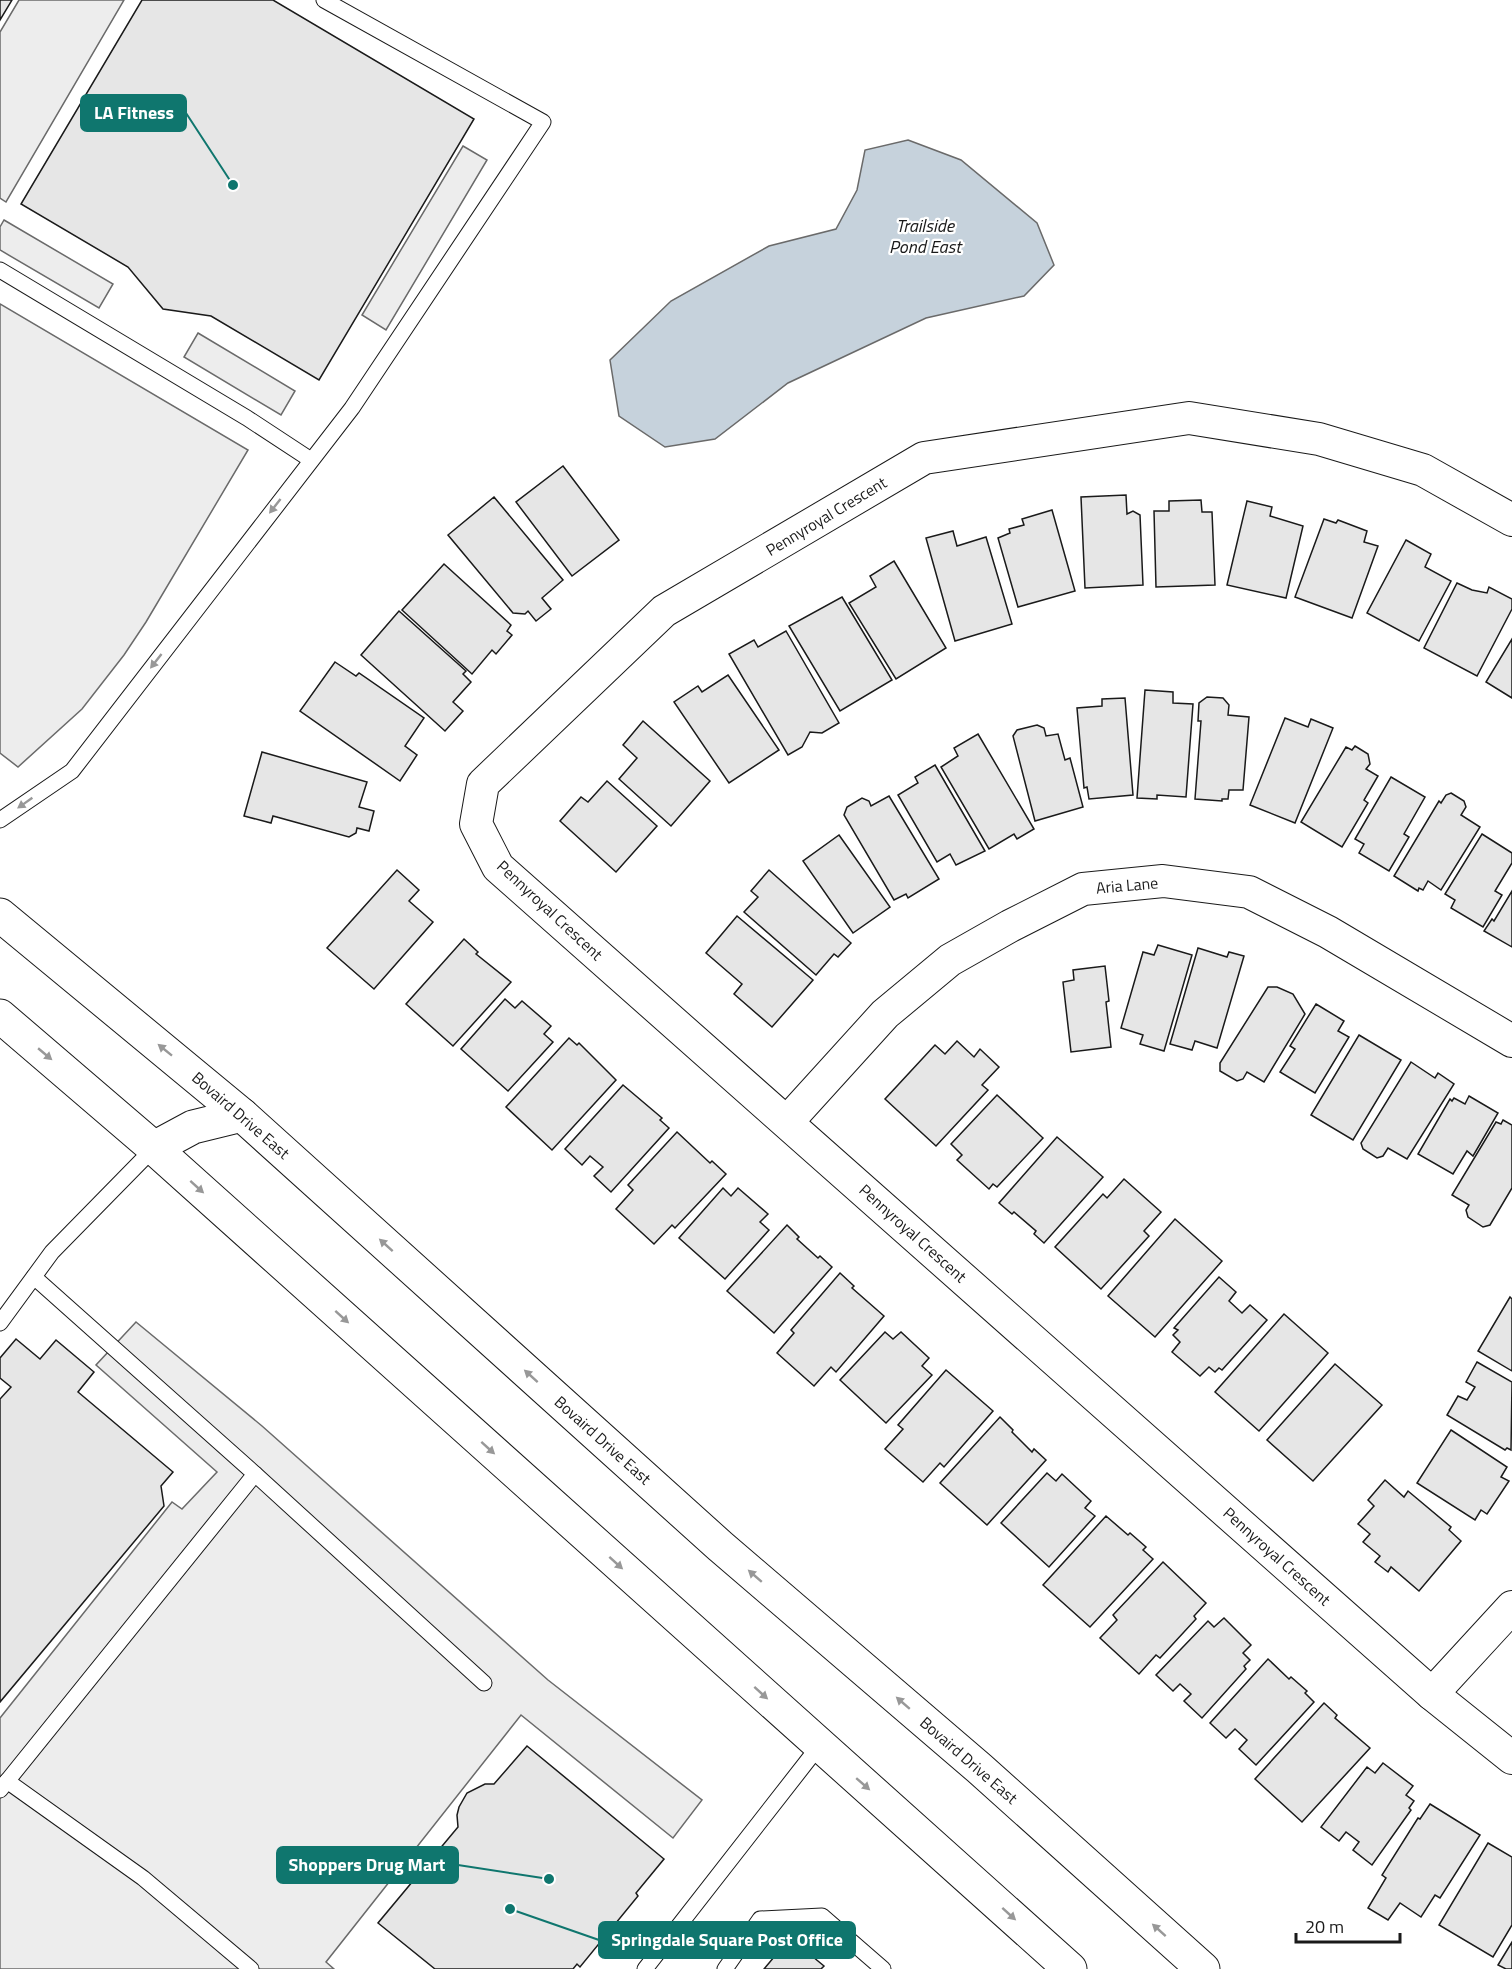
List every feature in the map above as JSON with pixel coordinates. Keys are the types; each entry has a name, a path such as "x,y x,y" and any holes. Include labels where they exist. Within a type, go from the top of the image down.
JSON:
{"main road":[{"name":"Bovaird Drive East","path":"0,915 242,1115 720,1546 979,1768 1203,1969"},
{"path":"0,1016 154,1148 1070,1969"},
{"path":"154,1148 193,1127 242,1115"}],"street":[{"name":"Pennyroyal Crescent","path":"1512,520 1423,470 1319,439 1190,418 924,458 664,611 483,784 476,824 498,867 1432,1694 1512,1758"},
{"name":"Aria Lane","path":"787,1122 885,1014 950,960 1083,889 1163,881 1249,892 1328,932 1512,1041"},
{"path":"1432,1694 1512,1607"}],"lane":[{"path":"0,820 72,771 352,408 543,122 324,0"},
{"path":"0,270 247,418 311,460"},
{"path":"0,1323 52,1252 154,1148"},
{"path":"34,1277 484,1683"},
{"path":"251,1969 143,1878 4,1786 255,1474"},
{"path":"645,1969 819,1746"},
{"path":"725,1969 760,1919 822,1916 883,1969"}],"shaded area":[{"path":"19,0 124,0 6,202 0,198 0,32"},
{"path":"463,146 487,160 386,330 362,315"},
{"path":"4,220 113,284 99,308 0,250 0,227"},
{"path":"0,304 248,450 124,655 82,709 18,767 0,753"},
{"path":"198,333 295,391 281,415 184,357"},
{"path":"136,1322 262,1426 548,1680 702,1800 673,1838 521,1715 326,1962 334,1969 0,1969 0,1718 172,1502 182,1509 217,1472 96,1365"}],"water":[{"name":"Trailside Pond East","path":"908,140 961,160 1037,223 1054,265 1024,296 926,318 788,383 715,439 665,447 619,416 610,360 671,301 769,246 836,229 857,190 865,150"}],"building":[{"path":"0,0 12,0 0,20"},
{"path":"142,0 273,0 474,119 319,380 211,316 163,309 128,267 21,204"},
{"path":"563,466 619,540 572,576 516,502"},
{"path":"1126,495 1127,514 1133,511 1140,515 1143,585 1085,588 1081,497"},
{"path":"494,497 563,580 542,598 551,609 536,621 528,611 525,614 513,613 448,535"},
{"path":"1201,500 1202,512 1212,512 1215,585 1156,587 1154,511 1169,511 1169,501"},
{"path":"1247,501 1272,507 1270,516 1303,526 1286,598 1227,585"},
{"path":"1052,510 1075,591 1018,607 998,538 1010,533 1009,529 1024,525 1022,519"},
{"path":"1324,519 1336,523 1338,520 1367,531 1364,542 1378,546 1352,618 1295,597"},
{"path":"953,531 957,546 986,537 1012,624 955,641 926,538"},
{"path":"1406,540 1431,554 1425,567 1451,581 1419,641 1367,613"},
{"path":"894,561 946,648 896,679 849,603 876,587 870,576"},
{"path":"444,564 511,625 507,631 512,635 496,654 492,650 472,674 402,610"},
{"path":"1457,583 1472,590 1487,593 1489,587 1512,599 1512,609 1477,676 1424,648"},
{"path":"842,597 892,680 840,711 789,626"},
{"path":"399,611 466,671 463,674 471,682 453,702 463,711 445,731 361,655"},
{"path":"786,631 839,723 822,733 810,732 802,747 788,755 729,654 754,640 758,647"},
{"path":"1512,639 1512,698 1486,682"},
{"path":"335,662 356,676 359,673 424,718 405,746 417,755 400,781 300,711"},
{"path":"728,675 779,750 729,783 674,702 698,686 702,692"},
{"path":"1145,690 1173,692 1173,703 1193,704 1186,797 1157,795 1157,799 1137,798"},
{"path":"1207,697 1223,698 1229,705 1228,715 1249,717 1243,790 1229,790 1228,799 1222,799 1222,801 1195,799 1201,721 1198,721 1199,703"},
{"path":"1125,698 1133,795 1089,799 1087,787 1084,788 1077,708 1102,706 1102,699"},
{"path":"1285,718 1308,727 1311,719 1333,728 1295,823 1250,805"},
{"path":"643,721 710,781 671,826 619,779 637,758 623,745"},
{"path":"1037,725 1044,728 1046,736 1058,734 1065,760 1070,758 1083,807 1035,821 1013,736 1017,730"},
{"path":"978,734 1034,829 1017,839 1014,834 989,849 941,767 958,756 954,748"},
{"path":"1355,746 1368,754 1370,764 1366,769 1378,776 1364,800 1368,803 1342,847 1301,822 1346,747 1352,750"},
{"path":"262,752 367,782 359,807 374,811 369,831 357,828 356,833 349,837 273,816 271,823 244,816"},
{"path":"935,765 985,851 956,865 950,854 937,862 898,795 918,783 915,777"},
{"path":"1391,777 1425,797 1404,834 1409,837 1389,871 1359,853 1364,844 1355,839"},
{"path":"607,781 657,826 616,872 560,821 581,797 588,802"},
{"path":"1451,793 1464,801 1466,807 1461,815 1480,827 1441,890 1428,881 1423,890 1419,888 1418,891 1394,876 1439,801 1441,803 1446,795"},
{"path":"889,796 939,879 908,898 906,894 894,900 844,815 847,807 862,798 869,801 871,806"},
{"path":"1482,834 1512,853 1512,863 1495,891 1502,895 1483,927 1451,908 1455,900 1445,894"},
{"path":"839,835 890,907 853,933 803,861"},
{"path":"397,870 419,890 409,901 433,922 374,989 327,948"},
{"path":"769,870 851,943 838,957 834,954 816,975 744,912 758,897 751,891"},
{"path":"1512,891 1512,947 1484,931 1492,919 1494,921"},
{"path":"737,916 813,980 772,1027 734,994 742,984 706,953"},
{"path":"464,939 478,952 476,954 511,982 453,1046 406,1004"},
{"path":"1158,945 1192,955 1164,1051 1140,1044 1143,1035 1121,1028 1143,952 1154,955"},
{"path":"1198,948 1227,957 1229,952 1244,956 1217,1048 1195,1041 1192,1050 1170,1044"},
{"path":"1105,966 1111,1047 1071,1052 1063,982 1074,980 1073,970"},
{"path":"1268,987 1277,987 1293,994 1305,1014 1264,1082 1247,1072 1243,1079 1237,1081 1220,1071 1220,1063"},
{"path":"505,999 515,1008 522,1001 551,1026 544,1034 553,1042 508,1091 461,1049"},
{"path":"1316,1004 1344,1021 1338,1031 1349,1037 1315,1093 1280,1072 1295,1049 1290,1046"},
{"path":"1359,1035 1401,1060 1353,1140 1311,1115"},
{"path":"569,1038 577,1045 579,1043 616,1080 552,1150 506,1107"},
{"path":"957,1041 974,1057 980,1049 999,1067 982,1085 988,1090 936,1146 885,1099 935,1045 945,1054"},
{"path":"1411,1062 1435,1078 1438,1073 1454,1084 1407,1159 1388,1148 1383,1156 1377,1158 1363,1149 1361,1143"},
{"path":"623,1085 662,1118 660,1120 669,1128 611,1192 594,1176 603,1167 590,1156 582,1165 565,1149"},
{"path":"997,1095 1043,1138 997,1187 993,1184 989,1189 957,1160 962,1155 951,1144"},
{"path":"1469,1096 1498,1113 1473,1156 1467,1151 1453,1174 1418,1154 1450,1099 1452,1101 1454,1098 1465,1104"},
{"path":"1503,1120 1512,1125 1512,1188 1490,1225 1483,1227 1468,1217 1466,1210 1469,1205 1452,1195 1496,1122 1501,1124"},
{"path":"677,1132 710,1163 712,1161 726,1174 675,1228 672,1225 654,1244 616,1209 633,1190 628,1185"},
{"path":"1057,1137 1103,1177 1044,1243 1034,1234 1036,1231 1014,1212 1012,1214 999,1203"},
{"path":"1124,1179 1161,1212 1144,1231 1149,1236 1101,1289 1055,1247 1103,1194 1107,1198"},
{"path":"723,1188 731,1196 738,1188 768,1214 760,1222 769,1230 725,1279 679,1238"},
{"path":"1175,1219 1222,1261 1155,1337 1108,1296"},
{"path":"787,1225 799,1237 797,1239 832,1267 774,1333 727,1291"},
{"path":"840,1273 854,1286 852,1288 884,1316 836,1372 831,1367 814,1386 777,1353 794,1333 791,1330"},
{"path":"1219,1277 1236,1292 1229,1301 1242,1313 1250,1305 1267,1320 1222,1370 1219,1368 1215,1372 1209,1367 1200,1376 1172,1352 1180,1342 1173,1335 1178,1330 1174,1328"},
{"path":"1510,1297 1512,1299 1512,1371 1478,1351"},
{"path":"1284,1314 1328,1353 1259,1431 1215,1392"},
{"path":"885,1332 893,1339 901,1332 929,1358 922,1366 932,1375 886,1423 840,1380"},
{"path":"16,1339 40,1359 56,1340 94,1372 78,1392 173,1472 161,1486 164,1506 0,1702 0,1399 11,1387 0,1378 0,1358"},
{"path":"1477,1362 1512,1382 1511,1450 1507,1448 1505,1450 1447,1415 1458,1396 1467,1400 1475,1387 1466,1382"},
{"path":"1335,1364 1382,1405 1313,1481 1267,1440"},
{"path":"946,1370 993,1411 944,1467 940,1463 923,1482 885,1449 903,1429 898,1425"},
{"path":"1000,1417 1032,1452 1034,1449 1046,1460 987,1525 940,1483"},
{"path":"1451,1430 1507,1467 1501,1477 1509,1481 1487,1514 1481,1510 1475,1520 1417,1483"},
{"path":"1047,1473 1056,1481 1062,1474 1091,1501 1085,1508 1095,1516 1049,1567 1001,1523"},
{"path":"1385,1480 1404,1497 1408,1491 1451,1527 1449,1530 1461,1541 1419,1591 1391,1567 1388,1572 1375,1562 1380,1556 1363,1542 1370,1534 1358,1524 1374,1506 1368,1500"},
{"path":"1106,1516 1146,1547 1143,1550 1153,1559 1090,1627 1043,1585"},
{"path":"1163,1562 1206,1603 1194,1616 1196,1619 1160,1658 1156,1655 1139,1674 1100,1638 1117,1620 1113,1615"},
{"path":"1224,1618 1251,1645 1243,1653 1250,1660 1244,1666 1246,1669 1202,1718 1184,1701 1191,1694 1180,1684 1173,1691 1156,1675 1208,1621 1214,1627"},
{"path":"1268,1659 1289,1679 1291,1677 1307,1691 1305,1693 1314,1702 1256,1765 1239,1749 1247,1740 1235,1729 1226,1738 1210,1723"},
{"path":"1324,1703 1337,1715 1335,1718 1370,1748 1302,1822 1255,1779"},
{"path":"527,1746 664,1859 636,1893 638,1896 580,1967 577,1964 573,1969 435,1969 378,1923 458,1827 459,1807 467,1793 485,1784 494,1784"},
{"path":"1383,1763 1413,1786 1406,1795 1414,1801 1409,1808 1411,1810 1372,1865 1353,1850 1359,1842 1346,1832 1339,1841 1321,1827 1367,1767 1375,1773"},
{"path":"1430,1804 1480,1835 1440,1898 1435,1895 1421,1917 1400,1903 1388,1920 1368,1908 1386,1878 1382,1875 1418,1818 1420,1819"},
{"path":"1488,1843 1512,1857 1512,1925 1493,1957 1439,1925"},
{"path":"790,1938 824,1966 821,1969 764,1969"},
{"path":"1512,1942 1512,1969 1506,1969 1498,1965"}],"place":[{"name":"LA Fitness","path":"233,185"},
{"name":"Shoppers Drug Mart","path":"549,1879"},
{"name":"Springdale Square Post Office","path":"510,1909"}]}
